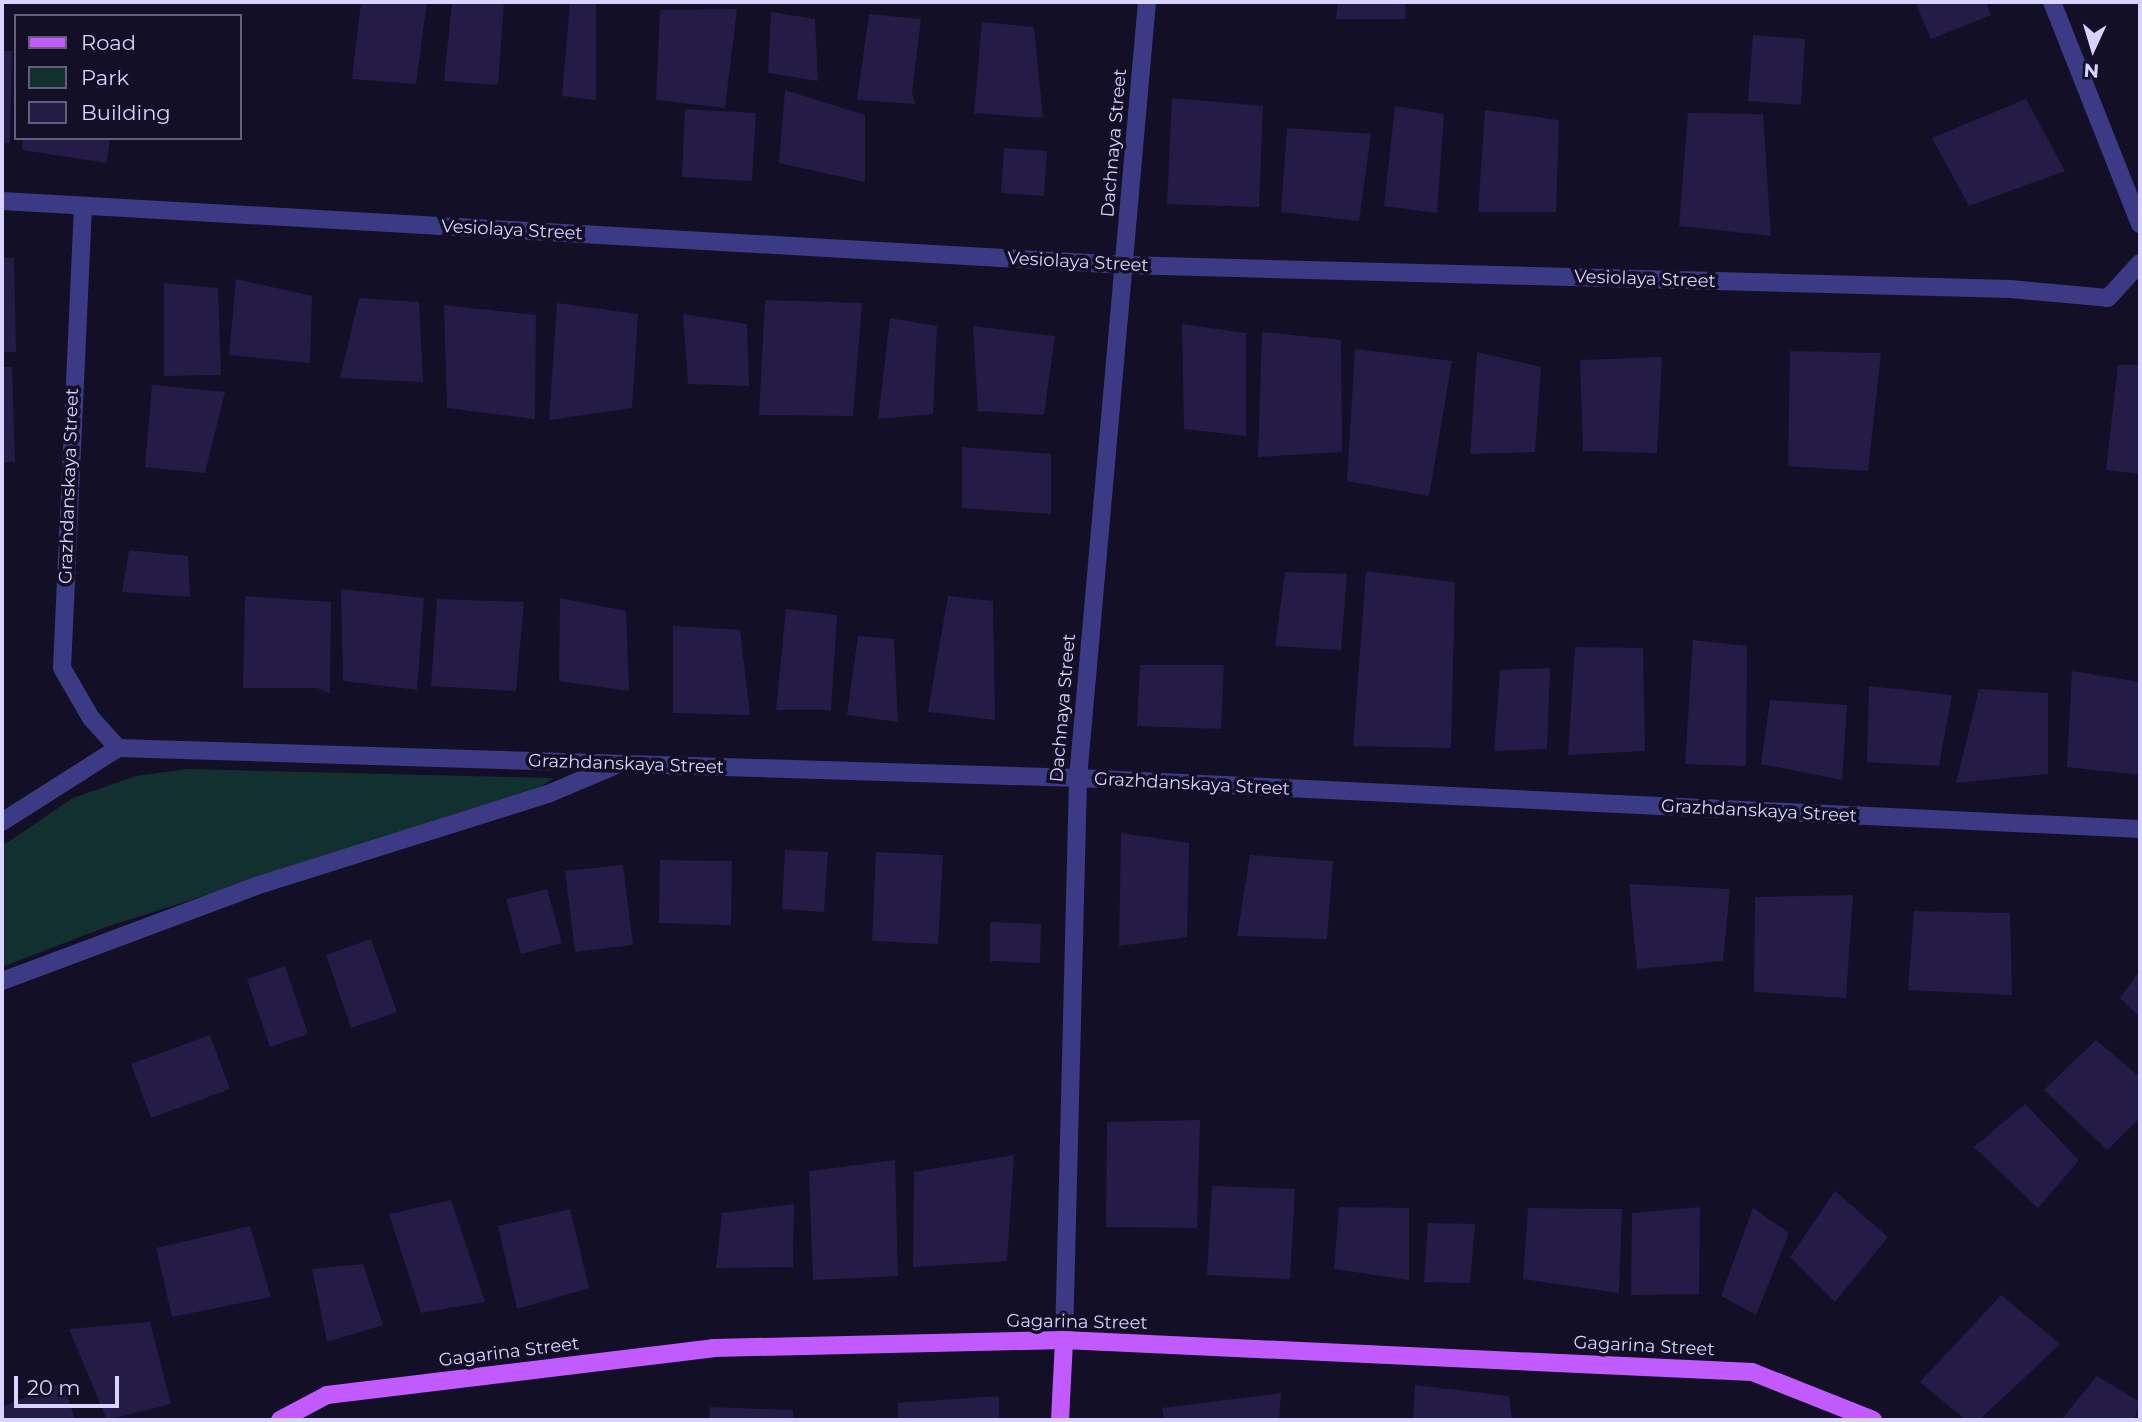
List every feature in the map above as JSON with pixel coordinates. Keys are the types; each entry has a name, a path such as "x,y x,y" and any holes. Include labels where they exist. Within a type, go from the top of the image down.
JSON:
{"main road":[{"name":"Gagarina Street","path":"280,1420 327,1395 713,1348 1063,1340 1752,1372 1873,1420"},
{"name":"Dachnaya Street","path":"1060,1420 1063,1340"}],"street":[{"name":"Dachnaya Street","path":"1063,1340 1077,778 1147,2"},
{"path":"2052,2 2140,224"},
{"name":"Vesiolaya Street","path":"2,201 1124,265 2010,289 2108,298 2140,263"},
{"name":"Grazhdanskaya Street","path":"83,206 62,668 91,718 118,748 1077,778 2140,829"},
{"path":"2,822 118,748"},
{"path":"2,981 256,886 548,794 621,764"}],"green space":[{"path":"187,769 553,778 537,790 106,927 2,967 2,846 73,798 136,776"}],"building":[{"path":"361,2 427,2 416,84 352,79"},
{"path":"452,2 504,2 498,85 444,81"},
{"path":"570,2 596,2 596,100 562,96"},
{"path":"1338,2 1406,2 1405,19 1336,19"},
{"path":"1915,2 1986,2 1991,15 1931,39"},
{"path":"737,9 725,108 656,100 660,10"},
{"path":"771,12 815,19 818,81 768,73"},
{"path":"869,14 921,19 912,92 915,104 857,100"},
{"path":"982,22 1034,27 1043,118 974,113"},
{"path":"1753,35 1805,39 1801,105 1748,101"},
{"path":"2,51 12,51 10,143 2,143"},
{"path":"785,90 865,115 865,182 779,163"},
{"path":"1172,98 1263,106 1259,207 1167,204"},
{"path":"2026,99 2065,171 1969,206 1932,138"},
{"path":"1395,106 1444,114 1437,213 1384,206"},
{"path":"685,109 756,113 752,181 682,177"},
{"path":"1485,110 1559,120 1556,212 1478,212"},
{"path":"1688,113 1763,114 1771,236 1679,226"},
{"path":"1287,128 1371,134 1359,221 1281,212"},
{"path":"23,140 110,140 107,163 22,150"},
{"path":"1004,148 1047,151 1044,196 1001,193"},
{"path":"2,258 14,258 16,352 2,352"},
{"path":"236,279 312,296 310,363 229,355"},
{"path":"164,283 218,288 221,375 164,376"},
{"path":"359,298 419,302 423,382 340,378"},
{"path":"765,300 862,303 853,416 759,415"},
{"path":"557,303 638,314 632,408 549,420"},
{"path":"444,305 536,315 535,419 447,408"},
{"path":"683,314 747,324 749,386 688,384"},
{"path":"890,318 937,326 933,414 878,419"},
{"path":"1182,324 1246,333 1246,436 1184,429"},
{"path":"973,326 1055,336 1044,415 978,411"},
{"path":"1262,332 1341,340 1342,452 1258,457"},
{"path":"1355,349 1452,361 1429,496 1347,481"},
{"path":"1790,351 1881,353 1868,471 1788,466"},
{"path":"1477,352 1541,367 1535,452 1470,454"},
{"path":"1662,357 1657,453 1583,451 1580,360"},
{"path":"2118,365 2140,365 2140,474 2106,470"},
{"path":"2,367 12,367 15,462 2,462"},
{"path":"152,385 225,392 205,473 145,467"},
{"path":"962,447 1051,454 1051,514 962,508"},
{"path":"129,550 188,556 190,597 122,592"},
{"path":"1366,571 1455,582 1451,748 1353,746"},
{"path":"1285,572 1347,574 1341,650 1275,646"},
{"path":"341,589 424,598 417,690 343,681"},
{"path":"245,596 331,602 330,694 317,688 243,688"},
{"path":"948,596 993,601 995,720 928,712"},
{"path":"560,598 626,611 629,691 559,681"},
{"path":"437,599 524,602 516,691 431,686"},
{"path":"786,609 837,615 831,710 776,710"},
{"path":"673,626 740,630 750,715 673,713"},
{"path":"858,636 894,639 898,722 847,715"},
{"path":"1693,640 1747,646 1746,766 1685,764"},
{"path":"1575,647 1643,648 1645,751 1568,755"},
{"path":"1140,665 1224,665 1221,729 1137,726"},
{"path":"1550,668 1547,749 1494,751 1500,670"},
{"path":"2072,671 2140,682 2140,775 2067,767"},
{"path":"1869,686 1952,695 1939,766 1867,762"},
{"path":"1979,689 2048,693 2048,774 1956,783"},
{"path":"1770,700 1847,705 1842,780 1761,764"},
{"path":"1121,833 1189,843 1187,937 1119,946"},
{"path":"785,850 828,852 824,912 782,909"},
{"path":"876,852 943,855 938,944 872,941"},
{"path":"1250,855 1333,861 1327,939 1237,936"},
{"path":"660,860 732,861 731,925 659,923"},
{"path":"623,865 633,945 575,952 565,871"},
{"path":"1629,884 1730,889 1723,961 1637,969"},
{"path":"547,889 562,943 521,954 506,899"},
{"path":"1853,895 1846,998 1754,992 1755,897"},
{"path":"1914,911 2010,913 2012,995 1908,990"},
{"path":"990,922 1041,924 1040,963 990,961"},
{"path":"371,939 397,1012 351,1028 326,955"},
{"path":"285,966 308,1034 270,1047 247,979"},
{"path":"2140,970 2140,1017 2120,998"},
{"path":"210,1035 230,1089 151,1118 131,1064"},
{"path":"2096,1040 2140,1077 2140,1118 2107,1150 2044,1090"},
{"path":"2025,1104 2079,1160 2038,1208 1974,1147"},
{"path":"1200,1120 1197,1228 1106,1227 1107,1122"},
{"path":"1014,1155 1007,1261 913,1267 914,1172"},
{"path":"895,1160 898,1276 813,1280 809,1171"},
{"path":"1212,1186 1295,1189 1290,1279 1207,1275"},
{"path":"1835,1191 1888,1237 1835,1302 1790,1257"},
{"path":"451,1200 485,1302 421,1313 389,1214"},
{"path":"794,1204 793,1267 716,1268 722,1213"},
{"path":"1339,1207 1409,1208 1409,1280 1334,1269"},
{"path":"1700,1207 1699,1294 1631,1295 1632,1213"},
{"path":"1528,1208 1622,1209 1619,1293 1523,1279"},
{"path":"1753,1208 1789,1233 1756,1315 1721,1296"},
{"path":"570,1209 589,1288 517,1309 498,1226"},
{"path":"1428,1223 1475,1224 1470,1283 1424,1282"},
{"path":"250,1226 271,1297 172,1317 156,1248"},
{"path":"363,1264 383,1325 327,1342 312,1269"},
{"path":"2001,1295 2060,1344 1979,1420 1966,1420 1920,1382"},
{"path":"150,1322 171,1404 107,1420 69,1329"},
{"path":"2097,1376 2140,1402 2134,1420 2061,1420"},
{"path":"63,1382 75,1420 2,1420 2,1407"},
{"path":"1415,1385 1509,1396 1512,1420 1413,1420"},
{"path":"1281,1393 1279,1420 1164,1420 1162,1408"},
{"path":"999,1396 999,1420 898,1420 898,1403"},
{"path":"710,1407 793,1410 793,1420 709,1420"}]}
